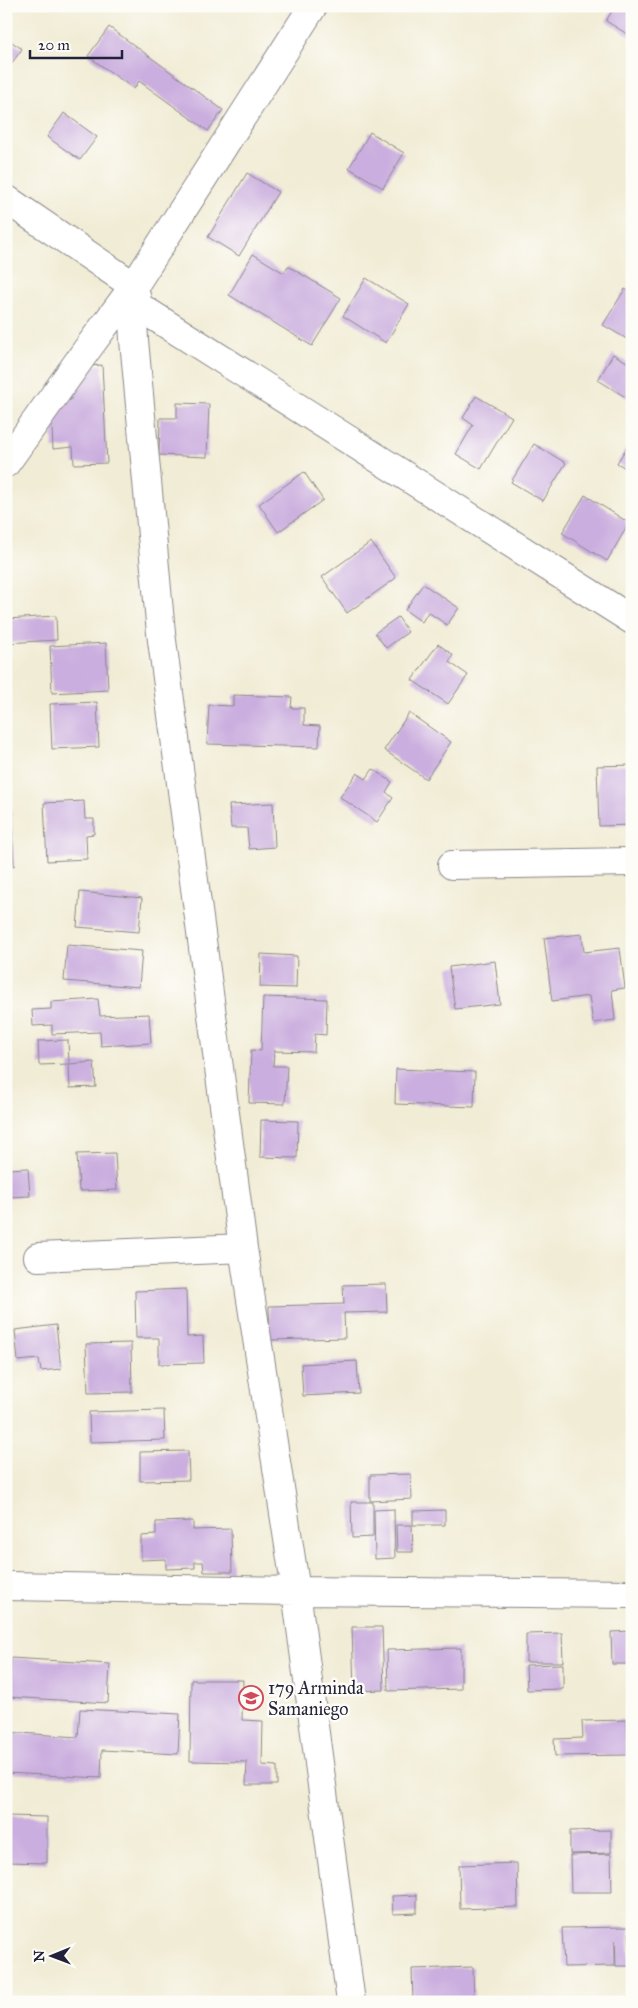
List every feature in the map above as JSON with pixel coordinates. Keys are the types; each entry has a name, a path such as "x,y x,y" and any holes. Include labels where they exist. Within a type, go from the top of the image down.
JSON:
{"street":[{"path":"6,463 88,348 136,296 313,6"},
{"path":"6,199 136,296 632,620"},
{"path":"136,296 133,321 134,340 162,634 243,1248 296,1591 351,2002"},
{"path":"452,866 632,862"},
{"path":"38,1257 243,1248"},
{"path":"6,1586 632,1594"}],"building":[{"path":"615,6 632,6 632,37 606,21"},
{"path":"109,27 223,110 208,131 139,81 134,89 88,56"},
{"path":"6,38 22,49 6,71"},
{"path":"64,113 97,137 80,160 47,137"},
{"path":"370,132 404,153 383,188 349,168"},
{"path":"247,173 278,192 239,256 208,237"},
{"path":"253,254 284,273 288,266 341,298 312,346 229,295"},
{"path":"366,278 409,304 386,343 343,316"},
{"path":"625,289 632,293 632,342 603,325"},
{"path":"613,354 632,365 632,401 598,380"},
{"path":"102,365 107,463 74,464 73,447 53,449 51,402 71,400 70,382 77,367"},
{"path":"476,396 512,417 481,469 456,454 473,425 463,418"},
{"path":"177,403 209,404 207,457 159,455 160,418 177,418"},
{"path":"632,439 632,472 617,463"},
{"path":"534,444 566,463 543,501 511,482"},
{"path":"304,472 323,500 278,532 259,504"},
{"path":"585,495 629,523 607,561 562,533"},
{"path":"371,542 396,578 347,613 322,577"},
{"path":"423,584 459,608 447,625 428,612 422,622 405,610"},
{"path":"56,616 57,640 6,643 6,619"},
{"path":"398,617 408,632 386,648 375,633"},
{"path":"106,643 108,690 52,693 50,646"},
{"path":"438,644 453,655 449,662 468,675 448,704 412,680"},
{"path":"233,695 292,697 291,708 304,708 304,725 320,726 319,747 207,744 209,705 233,706"},
{"path":"97,702 99,747 52,749 50,704"},
{"path":"409,713 451,742 426,779 384,750"},
{"path":"632,765 632,825 599,826 597,766"},
{"path":"373,769 392,782 386,792 393,798 377,822 340,797 357,773 366,779"},
{"path":"84,801 85,819 94,819 94,834 86,835 87,859 47,861 44,803"},
{"path":"273,803 275,847 249,849 247,828 231,828 229,805"},
{"path":"6,807 11,807 14,866 6,866"},
{"path":"80,892 142,898 139,932 77,927"},
{"path":"582,934 584,952 620,948 625,988 612,990 615,1020 593,1023 589,996 552,1001 544,938"},
{"path":"67,945 142,951 139,987 64,981"},
{"path":"261,954 297,956 296,988 260,987"},
{"path":"495,961 500,1004 455,1009 449,967"},
{"path":"263,997 327,999 326,1035 315,1034 314,1052 274,1051 273,1066 287,1066 285,1104 249,1103 251,1050 261,1051"},
{"path":"98,999 100,1016 149,1014 151,1043 101,1046 100,1032 52,1034 52,1025 33,1026 32,1010 51,1009 51,1002"},
{"path":"6,1011 8,1011 10,1045 6,1045"},
{"path":"68,1040 69,1064 39,1065 38,1041"},
{"path":"94,1062 96,1087 70,1088 69,1064"},
{"path":"396,1069 475,1072 474,1107 395,1104"},
{"path":"261,1120 298,1121 297,1158 260,1157"},
{"path":"115,1153 117,1190 79,1191 77,1154"},
{"path":"28,1168 30,1196 8,1197 8,1210 6,1210 6,1169"},
{"path":"386,1284 387,1312 344,1313 345,1338 270,1340 269,1306 344,1304 343,1285"},
{"path":"186,1289 187,1337 203,1336 204,1363 159,1364 159,1338 136,1338 135,1291"},
{"path":"56,1325 61,1369 41,1371 39,1359 18,1361 15,1330"},
{"path":"131,1343 132,1392 88,1393 86,1344"},
{"path":"357,1361 359,1393 303,1396 301,1364"},
{"path":"164,1410 165,1440 90,1442 89,1412"},
{"path":"188,1451 189,1480 140,1481 140,1452"},
{"path":"411,1474 412,1499 370,1501 370,1475"},
{"path":"351,1502 373,1502 373,1537 352,1538"},
{"path":"394,1509 395,1558 375,1559 374,1510"},
{"path":"445,1510 445,1525 413,1525 413,1511"},
{"path":"193,1521 193,1530 231,1529 232,1572 204,1572 203,1562 195,1562 195,1568 166,1569 166,1559 141,1560 141,1536 156,1535 156,1522"},
{"path":"396,1525 412,1525 413,1552 397,1552"},
{"path":"352,1627 382,1627 384,1690 354,1691"},
{"path":"632,1631 632,1664 612,1664 611,1632"},
{"path":"562,1633 563,1662 526,1662 526,1634"},
{"path":"461,1648 461,1689 388,1691 387,1650"},
{"path":"11,1658 110,1664 108,1703 9,1697"},
{"path":"563,1664 563,1689 527,1690 526,1665"},
{"path":"191,1680 243,1680 242,1720 263,1721 262,1765 277,1766 277,1785 246,1785 247,1762 190,1761"},
{"path":"80,1709 180,1714 178,1754 102,1750 101,1778 6,1773 6,1732 78,1737"},
{"path":"627,1720 628,1755 555,1756 554,1739 583,1738 582,1721"},
{"path":"6,1816 47,1817 47,1863 6,1862"},
{"path":"611,1830 611,1853 570,1854 570,1831"},
{"path":"611,1854 612,1892 571,1892 570,1855"},
{"path":"517,1863 518,1907 460,1909 459,1865"},
{"path":"417,1895 417,1913 393,1914 392,1896"},
{"path":"629,1927 630,1966 616,1966 615,1940 615,1966 564,1967 562,1928"},
{"path":"473,1967 474,2002 413,2002 412,1969"}],"place":[{"name":"179 Arminda Samaniego","path":"251,1698"}]}
